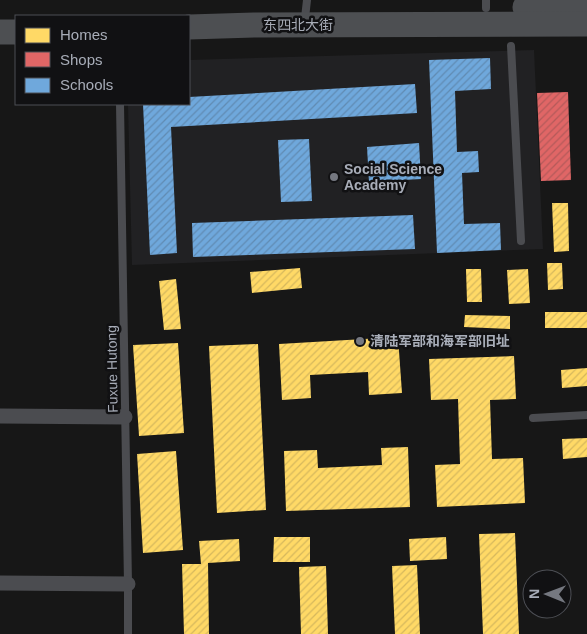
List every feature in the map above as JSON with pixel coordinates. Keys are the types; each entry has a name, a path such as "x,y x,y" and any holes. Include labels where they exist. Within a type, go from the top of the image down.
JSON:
{"main road":[{"name":"东四北大街","path":"254,25 306,9 486,4 587,6"},
{"name":"东四北大街","path":"254,25 587,24"},
{"path":"190,27 254,25"},
{"path":"0,32 15,32"}],"street":[{"path":"0,416 125,417"},
{"path":"0,583 128,584"}],"lane":[{"path":"511,46 520,241"},
{"name":"Fuxue Hutong","path":"120,105 128,634"},
{"path":"533,418 587,415"}],"shaded area":[{"name":"Social Science Academy","path":"534,50 543,249 132,265 128,105 190,105 190,60"}],"building: Homes":[{"path":"552,203 568,203 569,251 554,252"},
{"path":"547,263 562,263 563,289 548,290"},
{"path":"300,268 302,288 252,293 250,272"},
{"path":"466,269 481,269 482,302 467,302"},
{"path":"528,269 530,303 509,304 507,270"},
{"path":"176,279 181,329 164,330 159,281"},
{"path":"545,312 587,312 587,328 545,328"},
{"path":"465,315 510,316 510,329 464,327"},
{"path":"398,337 402,393 369,395 368,372 310,375 311,398 282,400 279,344"},
{"path":"178,343 184,433 139,436 133,345"},
{"path":"258,344 266,510 217,513 209,346"},
{"path":"514,356 516,399 490,400 492,459 523,458 525,503 437,507 435,465 460,464 458,399 431,400 429,359"},
{"path":"587,368 587,386 562,388 561,370"},
{"path":"587,438 587,457 563,459 562,439"},
{"path":"408,447 410,507 286,511 284,451 317,450 318,468 382,465 381,448"},
{"path":"176,451 183,550 143,553 137,454"},
{"path":"515,533 519,634 483,634 479,534"},
{"path":"274,537 310,537 310,562 273,562"},
{"path":"446,537 447,559 410,561 409,539"},
{"path":"239,539 240,561 208,563 209,634 184,634 182,564 201,564 199,541"},
{"path":"417,565 420,634 395,634 392,566"},
{"path":"326,566 328,634 301,634 299,567"}],"building: Shops":[{"path":"568,92 571,180 541,181 537,93"}],"building: Schools":[{"path":"490,58 491,89 455,91 457,152 478,151 479,172 462,173 464,224 500,223 501,250 437,253 429,60"},
{"path":"415,84 417,113 171,127 177,253 150,255 143,105 190,105 190,97"},
{"path":"309,139 312,201 281,202 278,140"},
{"path":"419,143 421,179 369,182 367,147"},
{"path":"413,215 415,249 193,257 192,223"}],"place":[{"name":"Social Science Academy","path":"334,177"},
{"name":"清陆军部和海军部旧址","path":"360,341"}]}
